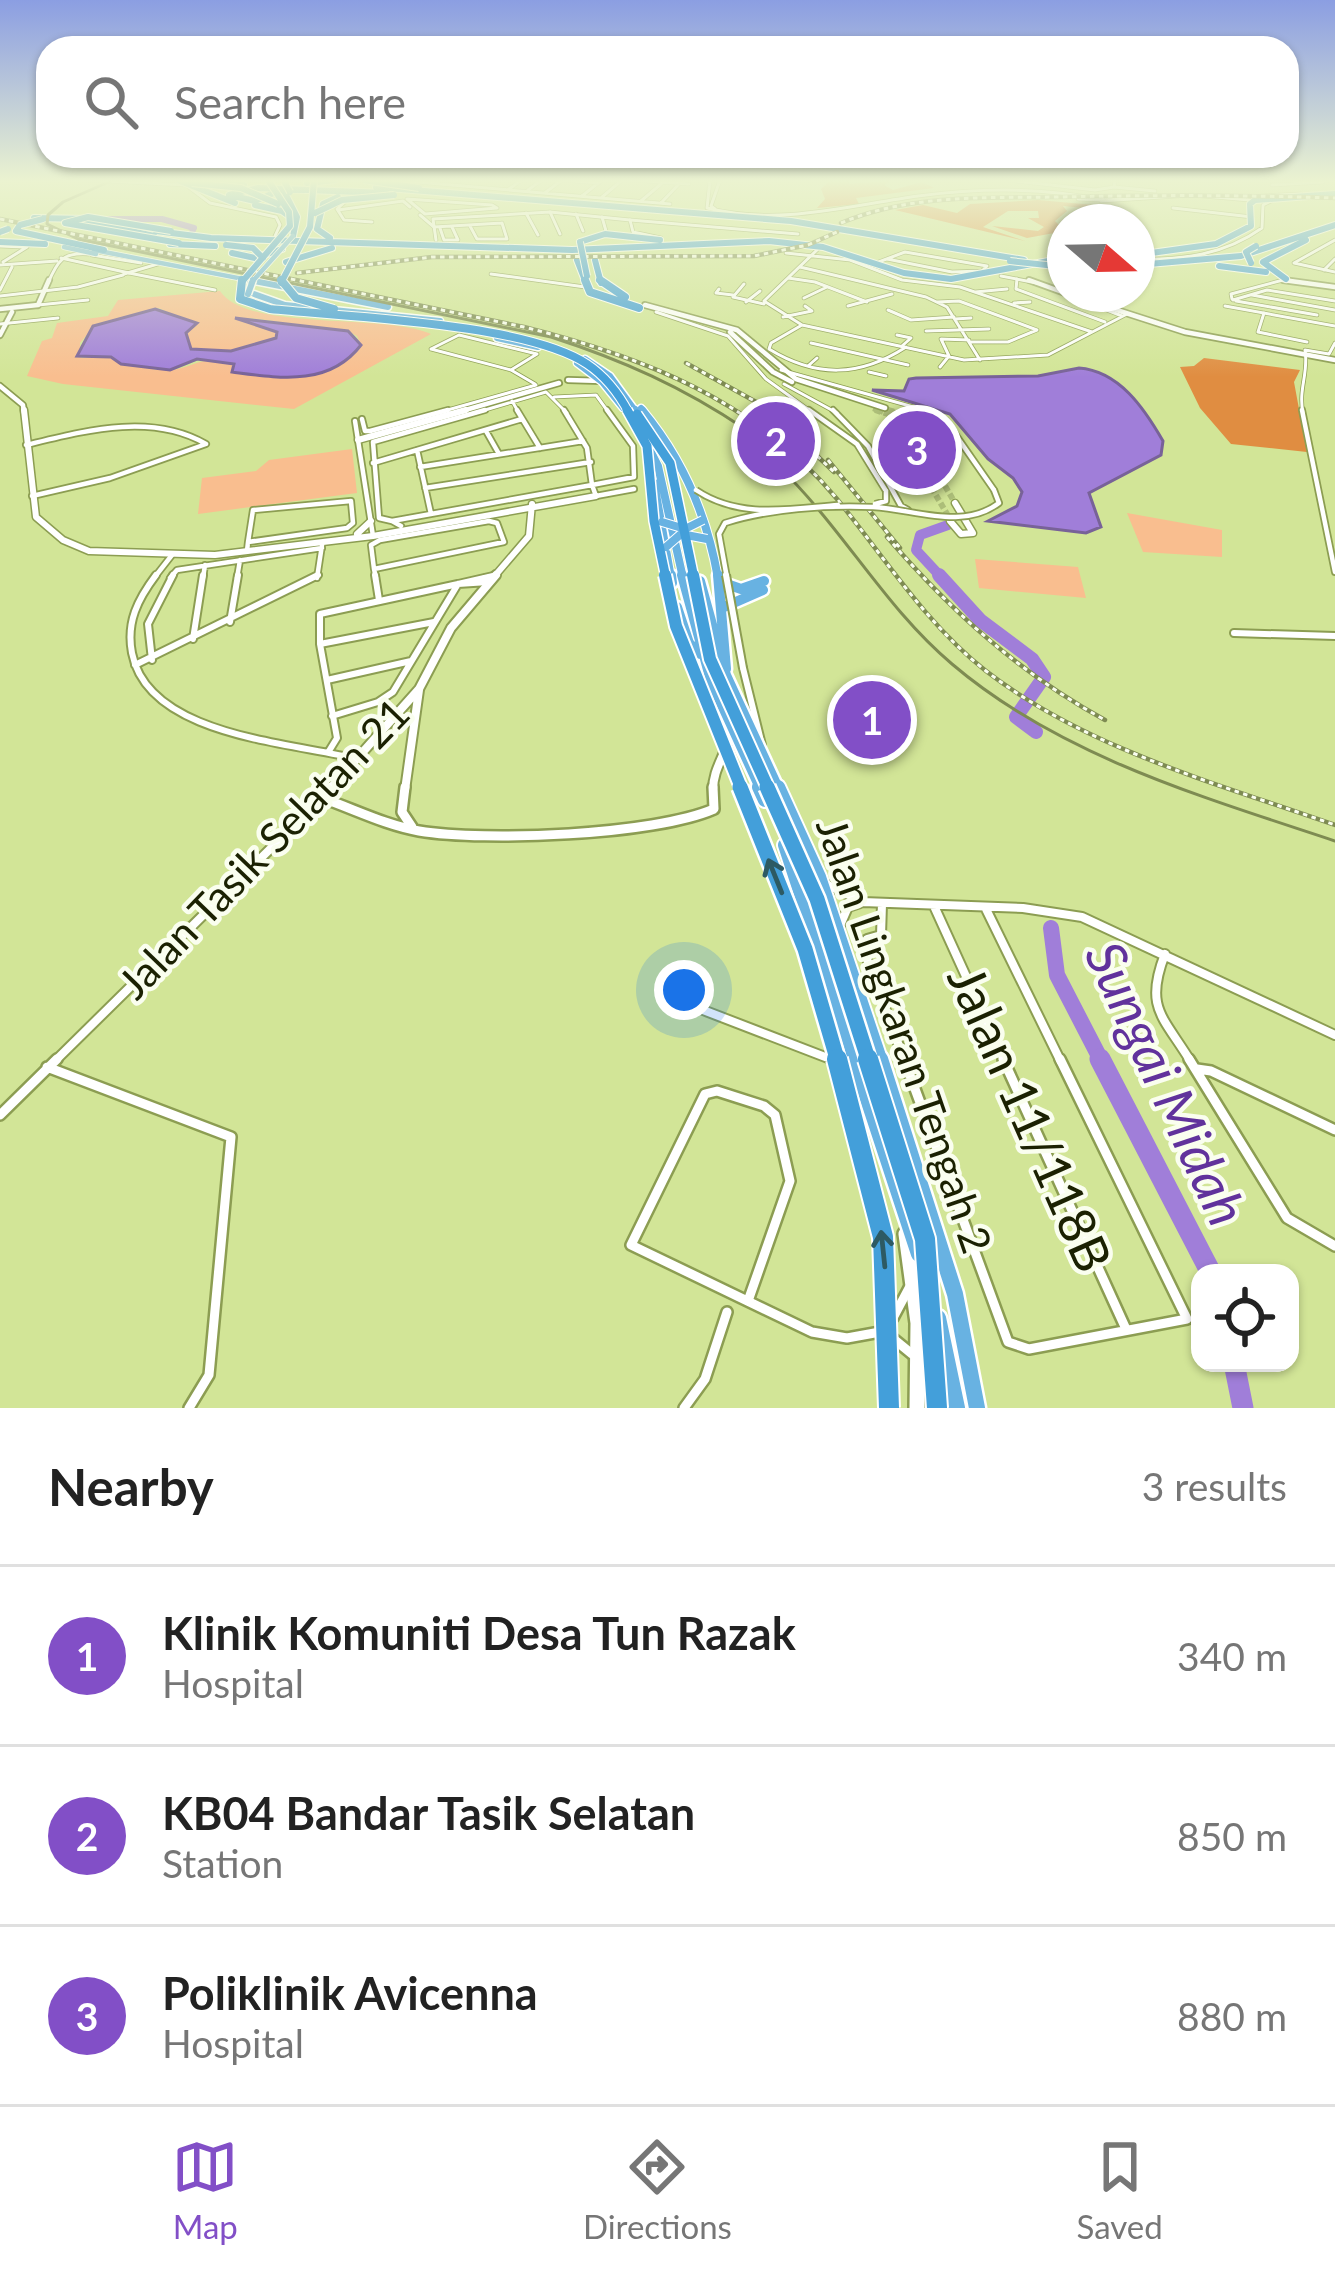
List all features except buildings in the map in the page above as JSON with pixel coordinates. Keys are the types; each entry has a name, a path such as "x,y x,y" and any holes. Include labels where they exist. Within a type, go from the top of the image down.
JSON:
{"highway":[{"path":"71,246 154,263"},
{"path":"71,246 461,325"},
{"path":"73,246 226,280 250,297"},
{"path":"193,246 234,249 255,257 281,246 428,246"},
{"path":"232,246 253,248 263,258"},
{"path":"234,249 244,246"},
{"path":"275,246 242,281 240,299 250,304 467,330 545,346 587,364 619,394 647,446 654,521 681,643 805,949 883,1237 889,1408"},
{"path":"277,246 372,246"},
{"path":"281,246 634,251"},
{"path":"250,297 248,286 281,246"},
{"path":"281,246 281,287 300,301 471,328 570,352 602,372 662,446 670,463 710,659 817,899 925,1239 937,1408"},
{"path":"250,297 288,246"},
{"path":"480,246 592,250 644,246"},
{"path":"582,246 585,287 600,298 642,306"},
{"path":"592,250 619,246"},
{"path":"540,251 595,260 657,246"},
{"path":"773,246 919,279 964,281 1047,265"},
{"path":"803,246 875,267 951,279 1047,264"},
{"path":"923,246 1010,261 1047,261"},
{"path":"934,246 1047,261"},
{"path":"947,246 968,252"},
{"path":"957,246 1047,259"},
{"path":"1155,257 1205,246"},
{"path":"1155,258 1210,246"},
{"path":"1257,246 1246,252 1251,263 1265,272"},
{"path":"1155,259 1241,256 1273,246"},
{"path":"1170,268 1252,258 1289,246"},
{"path":"1284,279 1263,262 1295,246"},
{"path":"1156,254 1188,251"},
{"path":"1156,254 1170,255 1166,257"},
{"path":"578,260 595,290 642,306"},
{"path":"595,260 601,285 642,306"},
{"path":"1155,264 1236,266 1284,279"},
{"name":"Jalan Lingkaran Tengah 2","path":"250,297 461,325 580,357 610,376 628,400 673,472 726,675 819,878 941,1243 977,1408"},
{"name":"Jalan Lingkaran Tengah 2","path":"250,297 292,309 448,327 572,360 602,382 633,422 658,466 703,656 791,859 939,1321 957,1408"},
{"path":"628,400 660,429 679,458 704,518 726,675"},
{"path":"633,422 631,428 646,452 654,483 672,586 689,643 703,656"},
{"path":"662,522 685,529 704,518"},
{"path":"666,547 681,534 709,543"},
{"path":"714,576 740,589 764,585 720,611"},
{"path":"974,1385 988,1408"}],"main road":[{"path":"899,1190 913,1279 920,1374 917,1408"}],"street":[{"path":"38,305 56,260 67,246"},
{"path":"70,246 89,254 154,263"},
{"path":"1155,259 1235,246"},
{"path":"1321,246 1294,263 1326,271"},
{"path":"786,253 815,252 908,281 960,287 1092,332"},
{"path":"764,304 815,252"},
{"path":"847,278 875,267 887,260 905,253 987,266 982,271 952,272 887,260"},
{"path":"7,264 89,254"},
{"path":"1333,286 1315,281 1335,259"},
{"path":"56,260 215,290"},
{"path":"7,264 0,294 44,291 154,263"},
{"path":"0,283 7,264"},
{"path":"838,274 862,266"},
{"path":"800,267 937,302 958,301 1037,330 1008,342 941,340 949,358"},
{"path":"1020,272 1047,284"},
{"path":"491,274 585,287"},
{"path":"567,285 586,276"},
{"path":"1001,276 1047,286"},
{"path":"788,278 867,302"},
{"path":"1317,315 1233,300 1229,295 1284,279 1333,286"},
{"path":"1108,323 1016,289 1014,280 1134,319 1335,359"},
{"path":"733,295 744,284"},
{"path":"804,298 827,287"},
{"path":"719,289 716,293 764,304 802,326 949,358 1034,358 1123,316"},
{"path":"975,292 1006,289"},
{"path":"1335,302 1267,290 1222,305 1335,326"},
{"path":"746,302 760,291"},
{"path":"848,306 896,293"},
{"path":"1249,295 1335,310"},
{"path":"0,310 88,300"},
{"path":"937,302 955,318 980,360"},
{"path":"1010,304 1030,302"},
{"path":"642,306 728,336 765,374 857,444 901,506 945,517 962,514"},
{"path":"642,306 737,330 782,370 885,408"},
{"path":"782,317 812,311 805,306"},
{"path":"0,335 12,312 24,307"},
{"path":"1314,322 1320,307"},
{"path":"916,308 926,318"},
{"path":"0,310 12,312"},
{"path":"888,310 907,319 971,318"},
{"path":"656,312 731,332 773,372 873,409"},
{"path":"1113,312 1306,354 1329,354 1335,343"},
{"path":"1264,314 1258,332 1307,342 1308,367 1298,388 1335,572"},
{"path":"3,324 58,318"},
{"path":"802,326 768,347 786,360 831,372 886,376"},
{"path":"926,331 989,329"},
{"path":"511,370 537,354 459,334 431,349 511,370 544,390 583,440 594,492"},
{"path":"866,371 888,361 911,338 897,335"},
{"path":"811,343 908,365"},
{"path":"808,366 818,358"},
{"path":"940,367 949,358"},
{"path":"370,535 375,442 544,390 579,370 572,360"},
{"path":"831,372 838,364"},
{"path":"762,749 763,734 743,668 718,534 725,523 752,514 875,507 921,518 945,517 986,512 999,503 946,421 921,406 782,370"},
{"path":"679,458 697,490 722,505 756,509 887,499 882,477 850,419 834,405 765,374"},
{"path":"564,381 602,382"},
{"path":"0,386 22,403 36,517 73,546 116,554 172,555 322,545"},
{"path":"358,440 544,390"},
{"path":"370,535 594,492 634,477 633,446 596,395 544,390 370,431 359,420 358,440 374,520 386,530"},
{"path":"512,401 539,448"},
{"path":"373,463 522,419"},
{"path":"26,445 115,426 192,434 206,444 110,478 32,496"},
{"path":"486,430 499,454"},
{"path":"420,467 583,440"},
{"path":"417,450 431,514"},
{"path":"425,488 591,462"},
{"path":"351,537 374,520 634,489"},
{"path":"247,542 347,528 353,524 351,501 344,498 253,510 247,542 247,551"},
{"path":"945,517 961,534 972,535 955,503"},
{"path":"152,660 145,627 177,570 533,505"},
{"name":"Jalan Tasik Selatan 21","path":"0,1115 357,759 419,688 451,628 529,536 533,505"},
{"path":"392,520 401,526"},
{"path":"374,569 503,544 496,523 489,521 382,539 371,545 374,569 379,600"},
{"path":"135,665 318,578 322,545"},
{"path":"172,555 133,613 128,644 152,695 181,714 357,759"},
{"path":"230,622 240,560"},
{"path":"193,641 205,565"},
{"path":"329,751 337,741 320,644 318,622 324,611 490,579"},
{"path":"332,716 378,702 393,692 458,584"},
{"path":"320,644 434,622"},
{"path":"1234,633 1335,636"},
{"path":"326,680 411,661"},
{"path":"415,830 402,812 419,688"},
{"path":"322,798 415,830 483,833 697,819 714,809 712,772 730,746 730,725"},
{"path":"721,760 751,770"},
{"path":"819,878 863,902 1082,917 1335,1035"},
{"path":"837,935 848,908 863,902"},
{"path":"882,904 884,927 881,935 867,939 865,951 1008,1342 1029,1349 1187,1319 985,907"},
{"name":"Jalan 11/118B","path":"934,906 1127,1330"},
{"path":"1165,954 1152,997 1287,1217 1335,1246"},
{"path":"703,1010 832,1060 854,1063"},
{"path":"47,1066 231,1137 209,1375 189,1408"},
{"path":"1197,1069 1211,1071 1335,1130"},
{"path":"748,1300 790,1180 775,1114 717,1090 705,1094 632,1245 748,1300 831,1337 883,1331 910,1351 920,1374"},
{"path":"883,1331 913,1279"},
{"path":"684,1408 705,1379 727,1312"}],"shaded area":[{"path":"220,291 235,304 258,312 382,324 431,334 294,409 27,376 42,341 52,338 57,323 108,316 118,300","holes":["159,308 196,326 186,333 191,349 231,351 276,338 277,332 236,319 245,318 348,331 361,345 333,367 302,376 232,372 234,365 210,361 159,370 107,356 81,358 80,343 96,324"]},
{"path":"155,309 197,323 186,333 191,349 231,351 276,338 277,332 235,318 348,331 361,345 334,368 285,377 232,372 234,364 197,359 170,370 121,364 111,357 77,356 93,326"},
{"path":"1204,358 1300,370 1294,382 1307,452 1231,444 1200,408 1180,367 1194,366"},
{"path":"1079,368 1118,384 1139,404 1163,441 1161,455 1089,493 1101,527 1086,533 988,521 1017,506 1022,492 1013,478 988,459 950,414 872,390 904,391 909,379 916,378 1038,376"},
{"path":"352,449 357,493 198,514 202,478 256,471 269,460"},
{"path":"1127,513 1222,530 1222,557 1143,552"},
{"path":"975,559 1078,567 1086,598 979,588"}],"waterway":[{"name":"Sungai Midah","path":"942,578 916,550 920,535 948,525"},
{"name":"Sungai Midah","path":"939,575 980,620 1032,659 1044,677 1016,717 1036,732"},
{"name":"Sungai Midah","path":"1051,928 1057,975 1102,1062"},
{"name":"Sungai Midah","path":"1100,1059 1206,1264"},
{"name":"Sungai Midah","path":"1236,1372 1243,1408"}],"tunnel":[{"path":"873,409 880,412"},
{"path":"886,409 893,411"},
{"path":"875,410 880,412"},
{"path":"888,410 893,411"},
{"path":"893,411 903,414 955,503"},
{"path":"893,411 898,413"},
{"path":"880,412 888,414 950,519"},
{"path":"880,412 884,413"}],"tram line":[{"path":"110,246 551,337 651,376 745,429"},
{"path":"776,464 928,642 994,696 1134,771 1335,841"}],"railway":[{"path":"130,246 524,327 612,353 695,388 734,409 805,465 944,633 1025,698 1154,762 1335,825"},
{"path":"297,273 432,257 754,256 805,246"},
{"path":"686,363 767,408 834,472"},
{"path":"828,460 900,548"},
{"path":"887,537 988,639 1105,720"}],"place":[{"name":"KB04 Bandar Tasik Selatan","path":"776,441"},
{"name":"Poliklinik Avicenna","path":"917,450"},
{"name":"Klinik Komuniti Desa Tun Razak","path":"872,720"}]}
